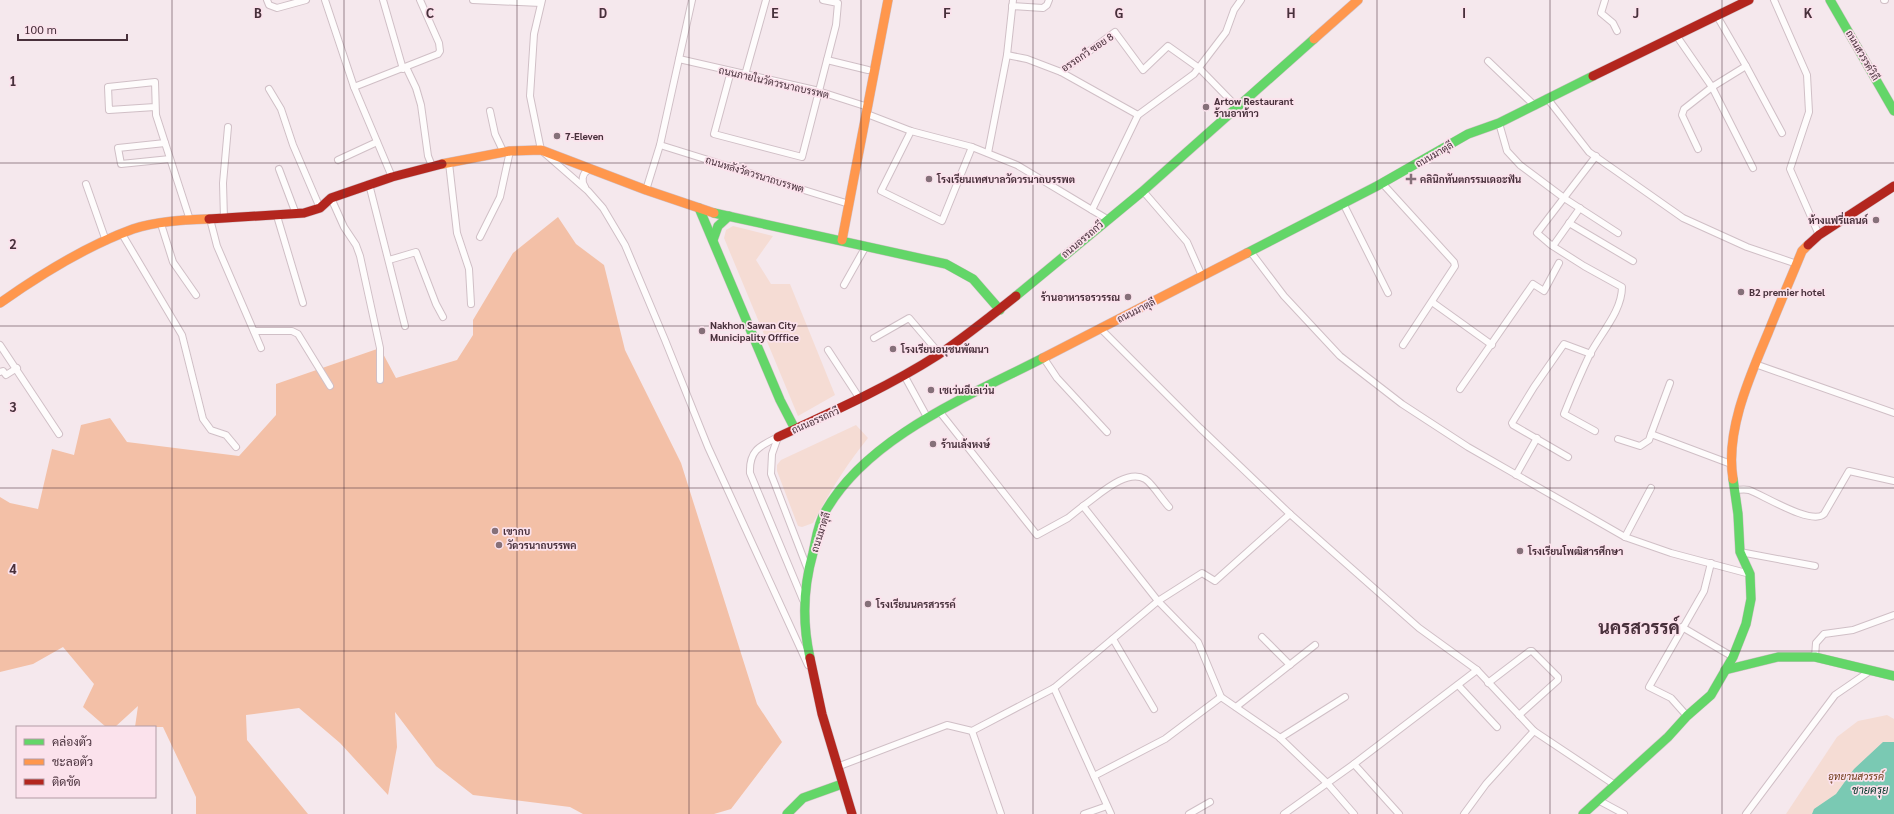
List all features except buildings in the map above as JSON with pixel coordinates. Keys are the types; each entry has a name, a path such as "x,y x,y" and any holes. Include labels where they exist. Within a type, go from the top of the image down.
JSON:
{"street":[{"path":"267,0 269,5 277,8 306,0"},
{"path":"325,0 354,87 392,177"},
{"path":"383,0 405,68 416,88 421,105 428,156 432,166"},
{"path":"354,87 438,54 440,51 439,43 420,0"},
{"path":"473,0 541,1 534,34 530,96 541,150 588,191 603,208 624,245 665,340 708,447 812,673"},
{"path":"646,190 660,145 692,0"},
{"path":"745,75 766,0"},
{"path":"731,71 714,134 802,157 836,25 838,1 823,0"},
{"path":"842,240 888,0"},
{"path":"988,153 1008,55 1012,3 1043,8 1047,5 1049,0"},
{"path":"1092,210 1138,115 1194,74 1226,32 1234,10 1241,0"},
{"name":"ถนนอรรถกวี","path":"778,437 860,399 904,375 939,353 1000,310 1107,219 1143,191 1358,0"},
{"path":"1605,0 1601,14 1613,23 1617,31"},
{"name":"ถนนมาตุลี","path":"852,814 837,767 812,673 805,636 804,602 808,570 824,513 849,478 877,453 926,417 1382,183 1468,134 1535,106 1547,98 1748,0"},
{"path":"1774,0 1807,75 1809,112 1790,169 1819,234"},
{"name":"ถนนสวรรค์วิถี","path":"1830,0 1894,111"},
{"path":"1717,16 1782,133"},
{"name":"อรรถกวี ซอย 8","path":"1008,55 1027,59 1061,72 1116,32 1143,70 1168,46 1199,68 1238,108"},
{"path":"1676,35 1712,88 1753,168"},
{"name":"ถนนภายในวัดวรนาถบรรพต","path":"679,59 818,91 868,110 911,131 972,147 1017,165 1107,219"},
{"path":"827,60 868,70"},
{"path":"1488,61 1535,106"},
{"path":"1698,149 1682,112 1712,88 1746,66"},
{"path":"1061,72 1138,115"},
{"path":"155,108 109,110 108,87 155,82 155,108 190,220"},
{"path":"269,89 281,109 293,145 320,208"},
{"path":"1547,98 1589,152 1683,218 1747,247 1797,264"},
{"path":"480,237 500,197 506,151 495,134 490,111"},
{"path":"1499,122 1507,151 1520,165 1564,198 1618,233"},
{"path":"224,219 223,183 228,127"},
{"path":"911,131 881,191 942,221 972,147"},
{"path":"338,160 377,142"},
{"path":"165,143 118,148 120,164 170,159"},
{"name":"ถนนหลังวัดวรนาถบรรพต","path":"660,145 849,204"},
{"path":"0,303 21,288 81,252 134,229 190,220 296,214 320,208 331,198 369,184 432,166 506,151 541,150 646,190 699,208 946,264 973,279 1000,310"},
{"path":"1595,431 1564,414 1591,354 1620,300 1622,287 1553,246 1537,234 1537,232 1596,156"},
{"path":"449,163 457,233 469,269 471,304"},
{"path":"279,169 296,214"},
{"path":"588,191 582,179 586,172 593,170"},
{"path":"1382,183 1454,262 1455,268 1403,345"},
{"path":"86,184 106,241"},
{"path":"369,184 405,326"},
{"path":"1582,814 1668,737 1687,716 1711,695 1724,670 1733,657 1746,624 1751,599 1750,574 1740,552 1731,464 1737,414 1755,364 1802,252 1819,234 1894,186"},
{"path":"1143,191 1186,242 1202,276"},
{"path":"331,198 344,227 356,245 360,256 380,348 380,380"},
{"path":"1343,203 1388,293"},
{"path":"699,208 780,400 795,429"},
{"path":"1553,246 1580,208"},
{"path":"277,216 303,303"},
{"path":"713,240 715,229 720,221 729,216"},
{"path":"210,219 217,246 261,348"},
{"path":"1569,223 1633,261"},
{"path":"161,224 174,262 196,295"},
{"path":"122,234 182,335 203,419 211,430 226,435 236,448"},
{"path":"844,284 866,246"},
{"path":"1250,251 1284,296 1340,356 1402,404 1468,447 1625,536 1671,553 1750,574"},
{"path":"389,260 416,252 436,304 443,317"},
{"path":"1460,389 1533,284 1544,291 1559,264"},
{"path":"1432,302 1492,345"},
{"path":"874,338 909,318 939,353"},
{"path":"1100,328 1200,428 1290,514 1419,628 1477,670 1534,731 1615,785"},
{"path":"254,331 292,331 298,334 330,386"},
{"path":"1568,457 1512,423 1534,387 1564,344 1591,354"},
{"path":"0,345 17,368 40,408 59,434"},
{"path":"828,350 860,399"},
{"path":"1043,357 1057,378 1108,432"},
{"path":"1755,364 1894,413"},
{"path":"0,372 3,370 6,374 17,368"},
{"path":"904,375 926,417"},
{"path":"1618,439 1640,446 1649,440 1670,383"},
{"path":"939,411 1037,535 1068,518 1120,480 1134,477 1145,479 1169,507"},
{"path":"1651,434 1731,464"},
{"path":"778,437 772,454 770,474 808,570"},
{"path":"778,437 758,448 754,452 750,466 750,473 804,602"},
{"path":"1516,475 1537,438"},
{"path":"1734,490 1750,490 1790,511 1819,516 1824,514 1849,471 1894,481"},
{"path":"1625,536 1651,488"},
{"path":"1083,506 1158,601 1198,642 1221,697 1280,738 1328,784 1354,814"},
{"path":"837,767 947,726 972,731 1054,688 1158,601 1202,573 1215,581 1290,514"},
{"path":"1740,552 1815,566"},
{"path":"1687,716 1671,698 1649,687 1704,591 1711,563"},
{"path":"1815,658 1816,643 1824,634 1853,630 1894,615"},
{"path":"1682,627 1733,657"},
{"path":"1262,637 1290,665"},
{"path":"1113,638 1154,709"},
{"path":"1236,708 1315,645"},
{"path":"1488,683 1530,651 1532,651 1558,676 1558,680 1519,715"},
{"path":"1724,670 1778,658 1815,658 1894,676"},
{"path":"1284,814 1328,784 1477,670"},
{"path":"1746,814 1835,694 1870,671"},
{"path":"1458,685 1497,727"},
{"path":"1054,688 1111,814"},
{"path":"1094,776 1165,739 1221,697"},
{"path":"1280,738 1345,697"},
{"path":"972,731 1001,814"},
{"path":"1464,814 1486,784 1534,731"},
{"path":"1354,764 1399,814"},
{"path":"787,814 803,798 842,784"},
{"path":"1598,800 1624,814"},
{"path":"1189,814 1210,802"},
{"path":"1084,814 1107,806"}],"green space":[{"path":"733,226 773,236 756,260 771,284 790,284 835,395 798,416 724,238 726,230"},
{"path":"856,425 868,438 838,479 813,523 802,527 798,526 777,471 777,465 781,460"},
{"name":"อุทยานสวรรค์","path":"1887,715 1894,719 1894,814 1786,814 1837,737 1858,721"}],"shaded area":[{"path":"558,217 576,244 604,265 625,350 681,463 757,704 782,742 731,809 714,814 583,814 570,807 473,795 436,766 395,712 397,747 388,795 340,743 299,708 246,715 247,740 308,814 196,814 196,797 163,727 135,726 138,706 116,726 105,726 83,707 94,684 63,647 33,664 0,672 0,497 10,503 38,509 52,449 74,455 81,425 110,418 127,442 239,456 276,415 276,384 380,348 396,378 457,360 473,335 473,320 513,253"}],"water":[{"name":"ชายครุย","path":"1883,742 1894,742 1894,814 1812,814 1814,809 1836,794 1854,769"}],"traffic: fast":[{"path":"1830,0 1894,111"},
{"path":"1016,296 1143,191 1314,39"},
{"path":"1247,253 1377,186 1468,134 1499,123 1593,76"},
{"path":"699,208 780,400 795,429"},
{"path":"714,213 946,264 973,279 1000,310"},
{"path":"713,240 718,226 729,216"},
{"path":"810,658 807,645 805,618 807,579 821,521 825,512 843,485 866,462 893,440 922,421 1043,358"},
{"path":"1583,814 1668,737 1687,716 1711,695 1733,657 1746,624 1751,599 1750,574 1740,552 1738,514 1733,479"},
{"path":"1725,670 1778,657 1815,657 1894,676"},
{"path":"787,814 803,798 842,784"}],"traffic: slow":[{"path":"842,240 888,0"},
{"path":"1314,39 1358,0"},
{"path":"442,164 510,151 541,150 646,190 714,213"},
{"path":"0,303 31,282 81,252 115,236 151,224 180,220 209,219"},
{"path":"1733,479 1731,461 1733,442 1736,423 1747,385 1802,251 1808,245"},
{"path":"1043,358 1247,253"}],"traffic: jam":[{"path":"1593,76 1749,0"},
{"path":"209,219 304,213 320,208 331,198 392,177 442,164"},
{"path":"1808,245 1819,235 1894,186"},
{"path":"778,437 860,399 919,367 958,341 1016,296"},
{"path":"810,658 822,714 852,814"}],"place":[{"name":"Artow Restaurant ร้านอาท้าว","path":"1206,107"},
{"name":"7-Eleven","path":"557,136"},
{"name":"โรงเรียนเทศบาลวัดวรนาถบรรพต","path":"929,179"},
{"name":"คลินิกทันตกรรมเดอะฟัน","path":"1411,179"},
{"name":"ห้างแฟรี่แลนด์","path":"1876,220"},
{"name":"B2 premier hotel","path":"1741,292"},
{"name":"ร้านอาหารอรวรรณ","path":"1128,297"},
{"name":"Nakhon Sawan City Municipality Offfice","path":"702,331"},
{"name":"โรงเรียนอนุชนพัฒนา","path":"893,349"},
{"name":"เซเว่นอีเลเว่น","path":"931,390"},
{"name":"ร้านเล้งหงษ์","path":"933,444"},
{"name":"เขากบ","path":"495,531"},
{"name":"วัดวรนาถบรรพค","path":"499,545"},
{"name":"โรงเรียนโพฒิสารศึกษา","path":"1520,551"},
{"name":"โรงเรียนนครสวรรค์","path":"868,604"}],"district":[{"name":"นครสวรรค์","path":"1639,628"}]}
